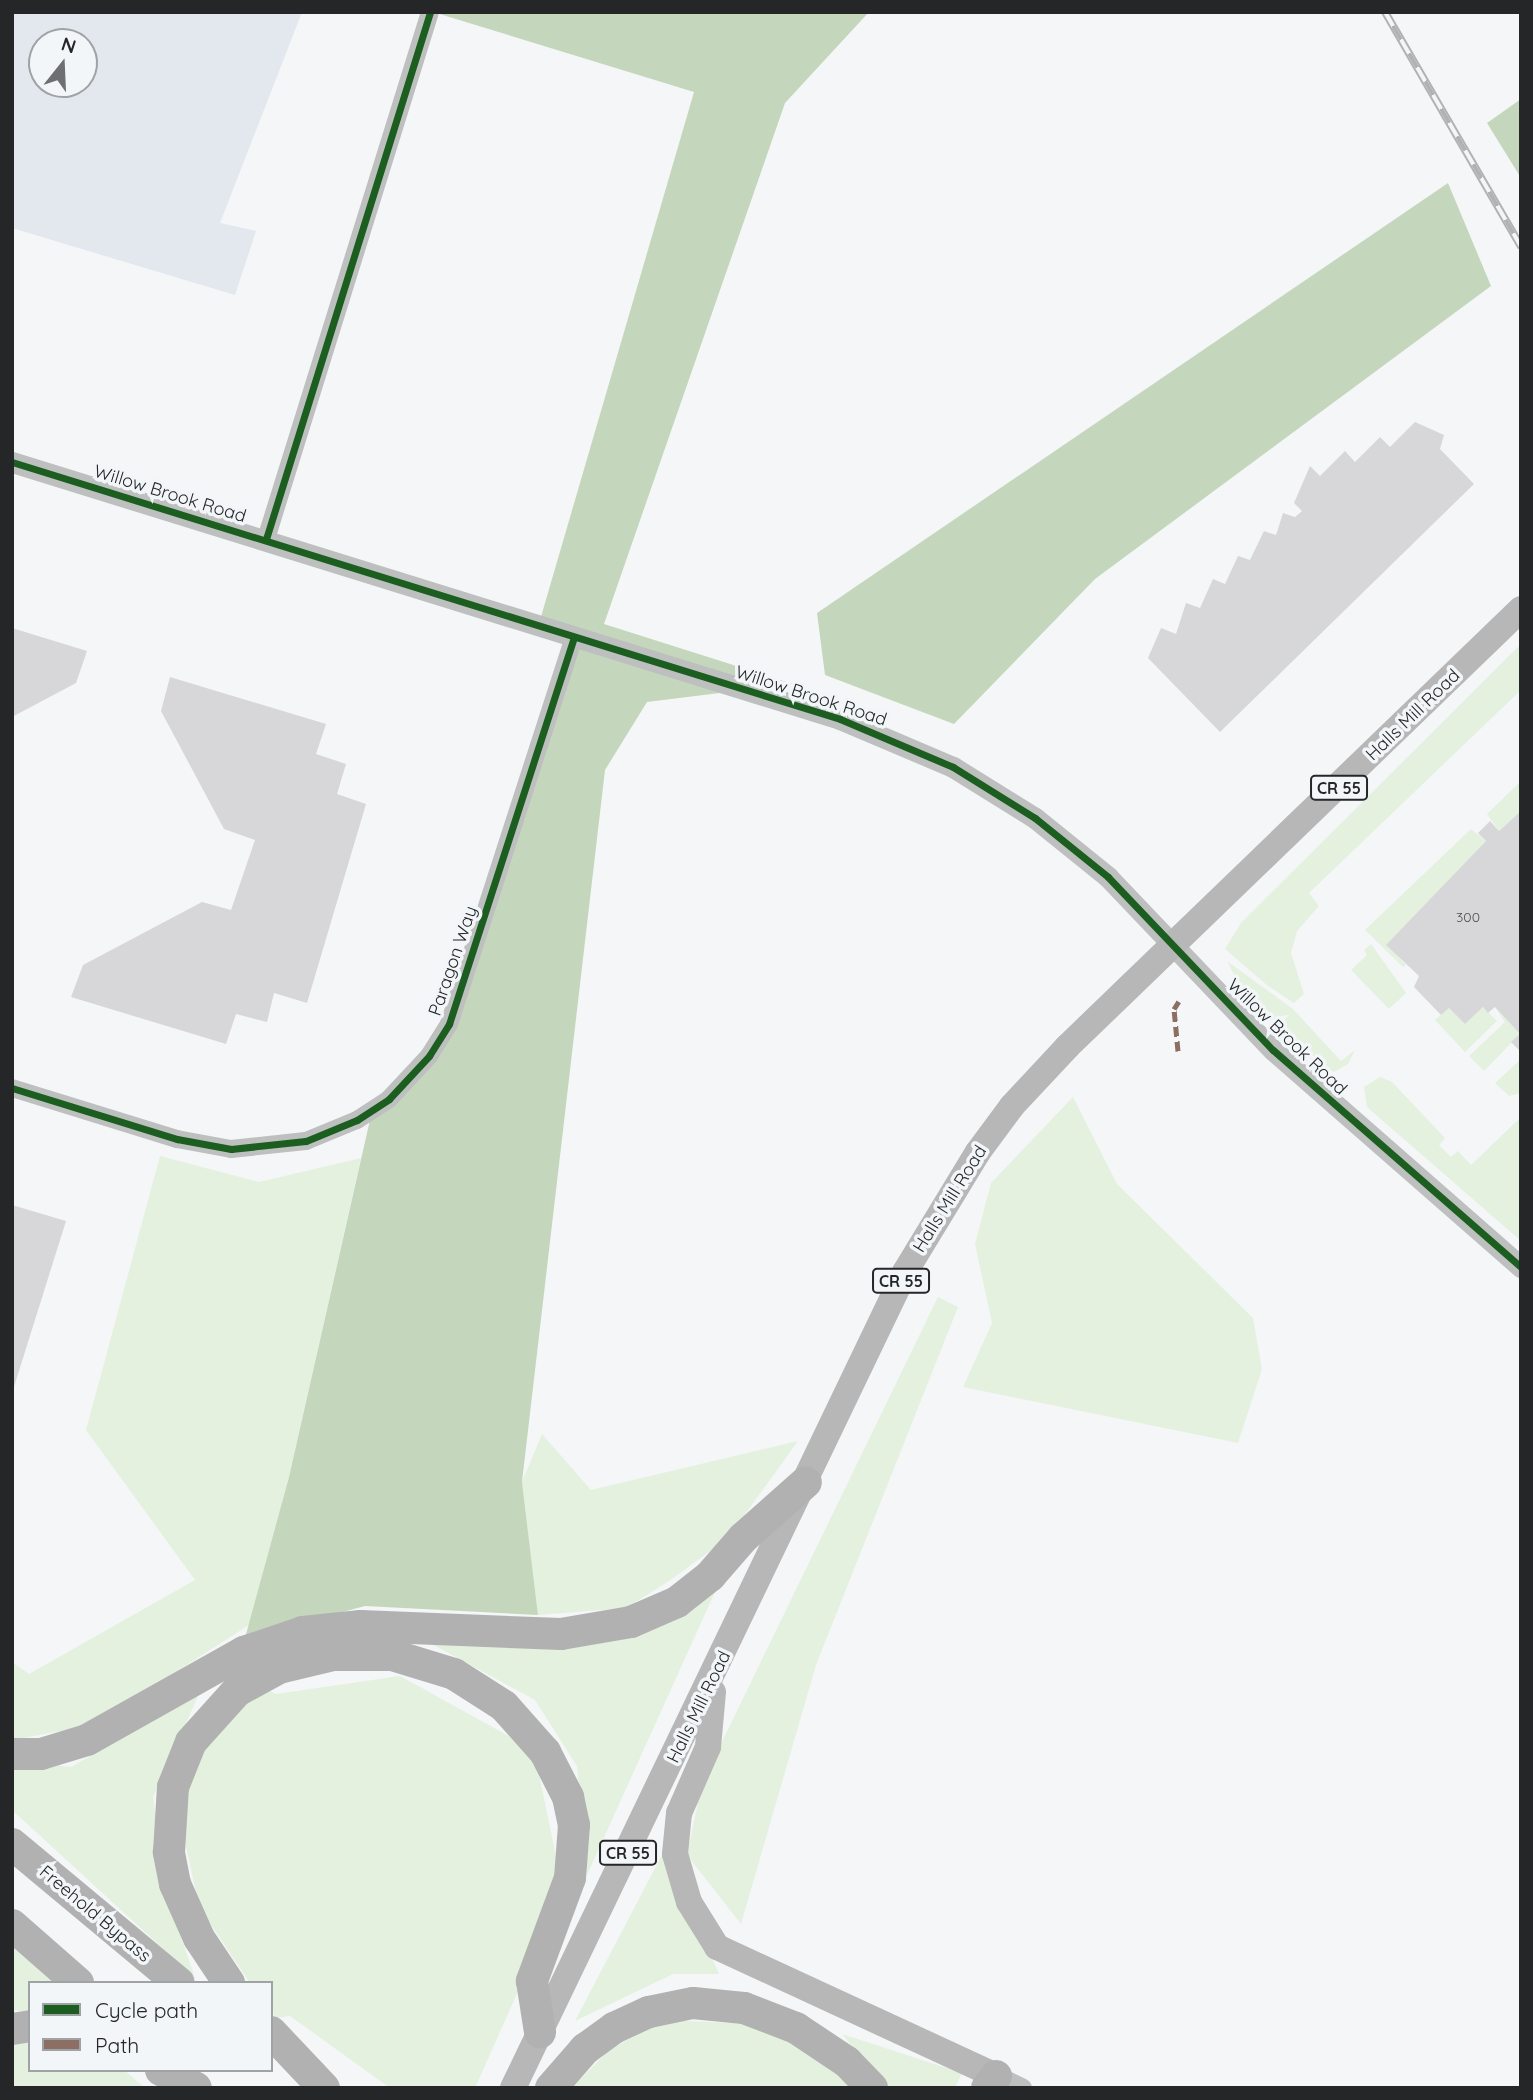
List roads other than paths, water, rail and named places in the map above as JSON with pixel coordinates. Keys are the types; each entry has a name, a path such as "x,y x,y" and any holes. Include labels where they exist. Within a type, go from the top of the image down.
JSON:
{"highway":[{"path":"12,1754 41,1754 87,1740 244,1653 303,1632 361,1626 561,1634 631,1622 677,1602 710,1576 743,1538 806,1482"},
{"path":"228,1981 199,1938 176,1884 169,1852 173,1787 191,1742 237,1691 279,1668 333,1655 391,1655 454,1674 504,1706 545,1752 568,1797 574,1825 570,1878 532,1981 540,2032"},
{"name":"Freehold Bypass","path":"12,1844 177,1981"},
{"path":"12,1925 76,1981"},
{"path":"551,2088 585,2049 614,2028 649,2012 693,2003 744,2008 796,2028 847,2062 872,2088"},
{"path":"273,2034 324,2088"},
{"path":"273,2056 315,2088"},
{"path":"165,2072 198,2088"},
{"path":"182,2072 198,2088"}],"main road":[{"name":"Halls Mill Road","path":"513,2088 716,1673 913,1256 978,1152 1028,1087 1521,610"},
{"path":"716,1673 708,1747 679,1814 676,1854 689,1902 717,1947 1000,2085"}],"street":[{"path":"266,540 430,12"},
{"name":"Willow Brook Road","path":"12,462 869,729 953,767 1069,844 1108,877 1273,1050 1521,1267"},
{"name":"Paragon Way","path":"12,1088 177,1139 231,1149 306,1141 357,1120 389,1099 429,1056 449,1024 574,638"}],"railway":[{"path":"1385,12 1521,247"}]}
